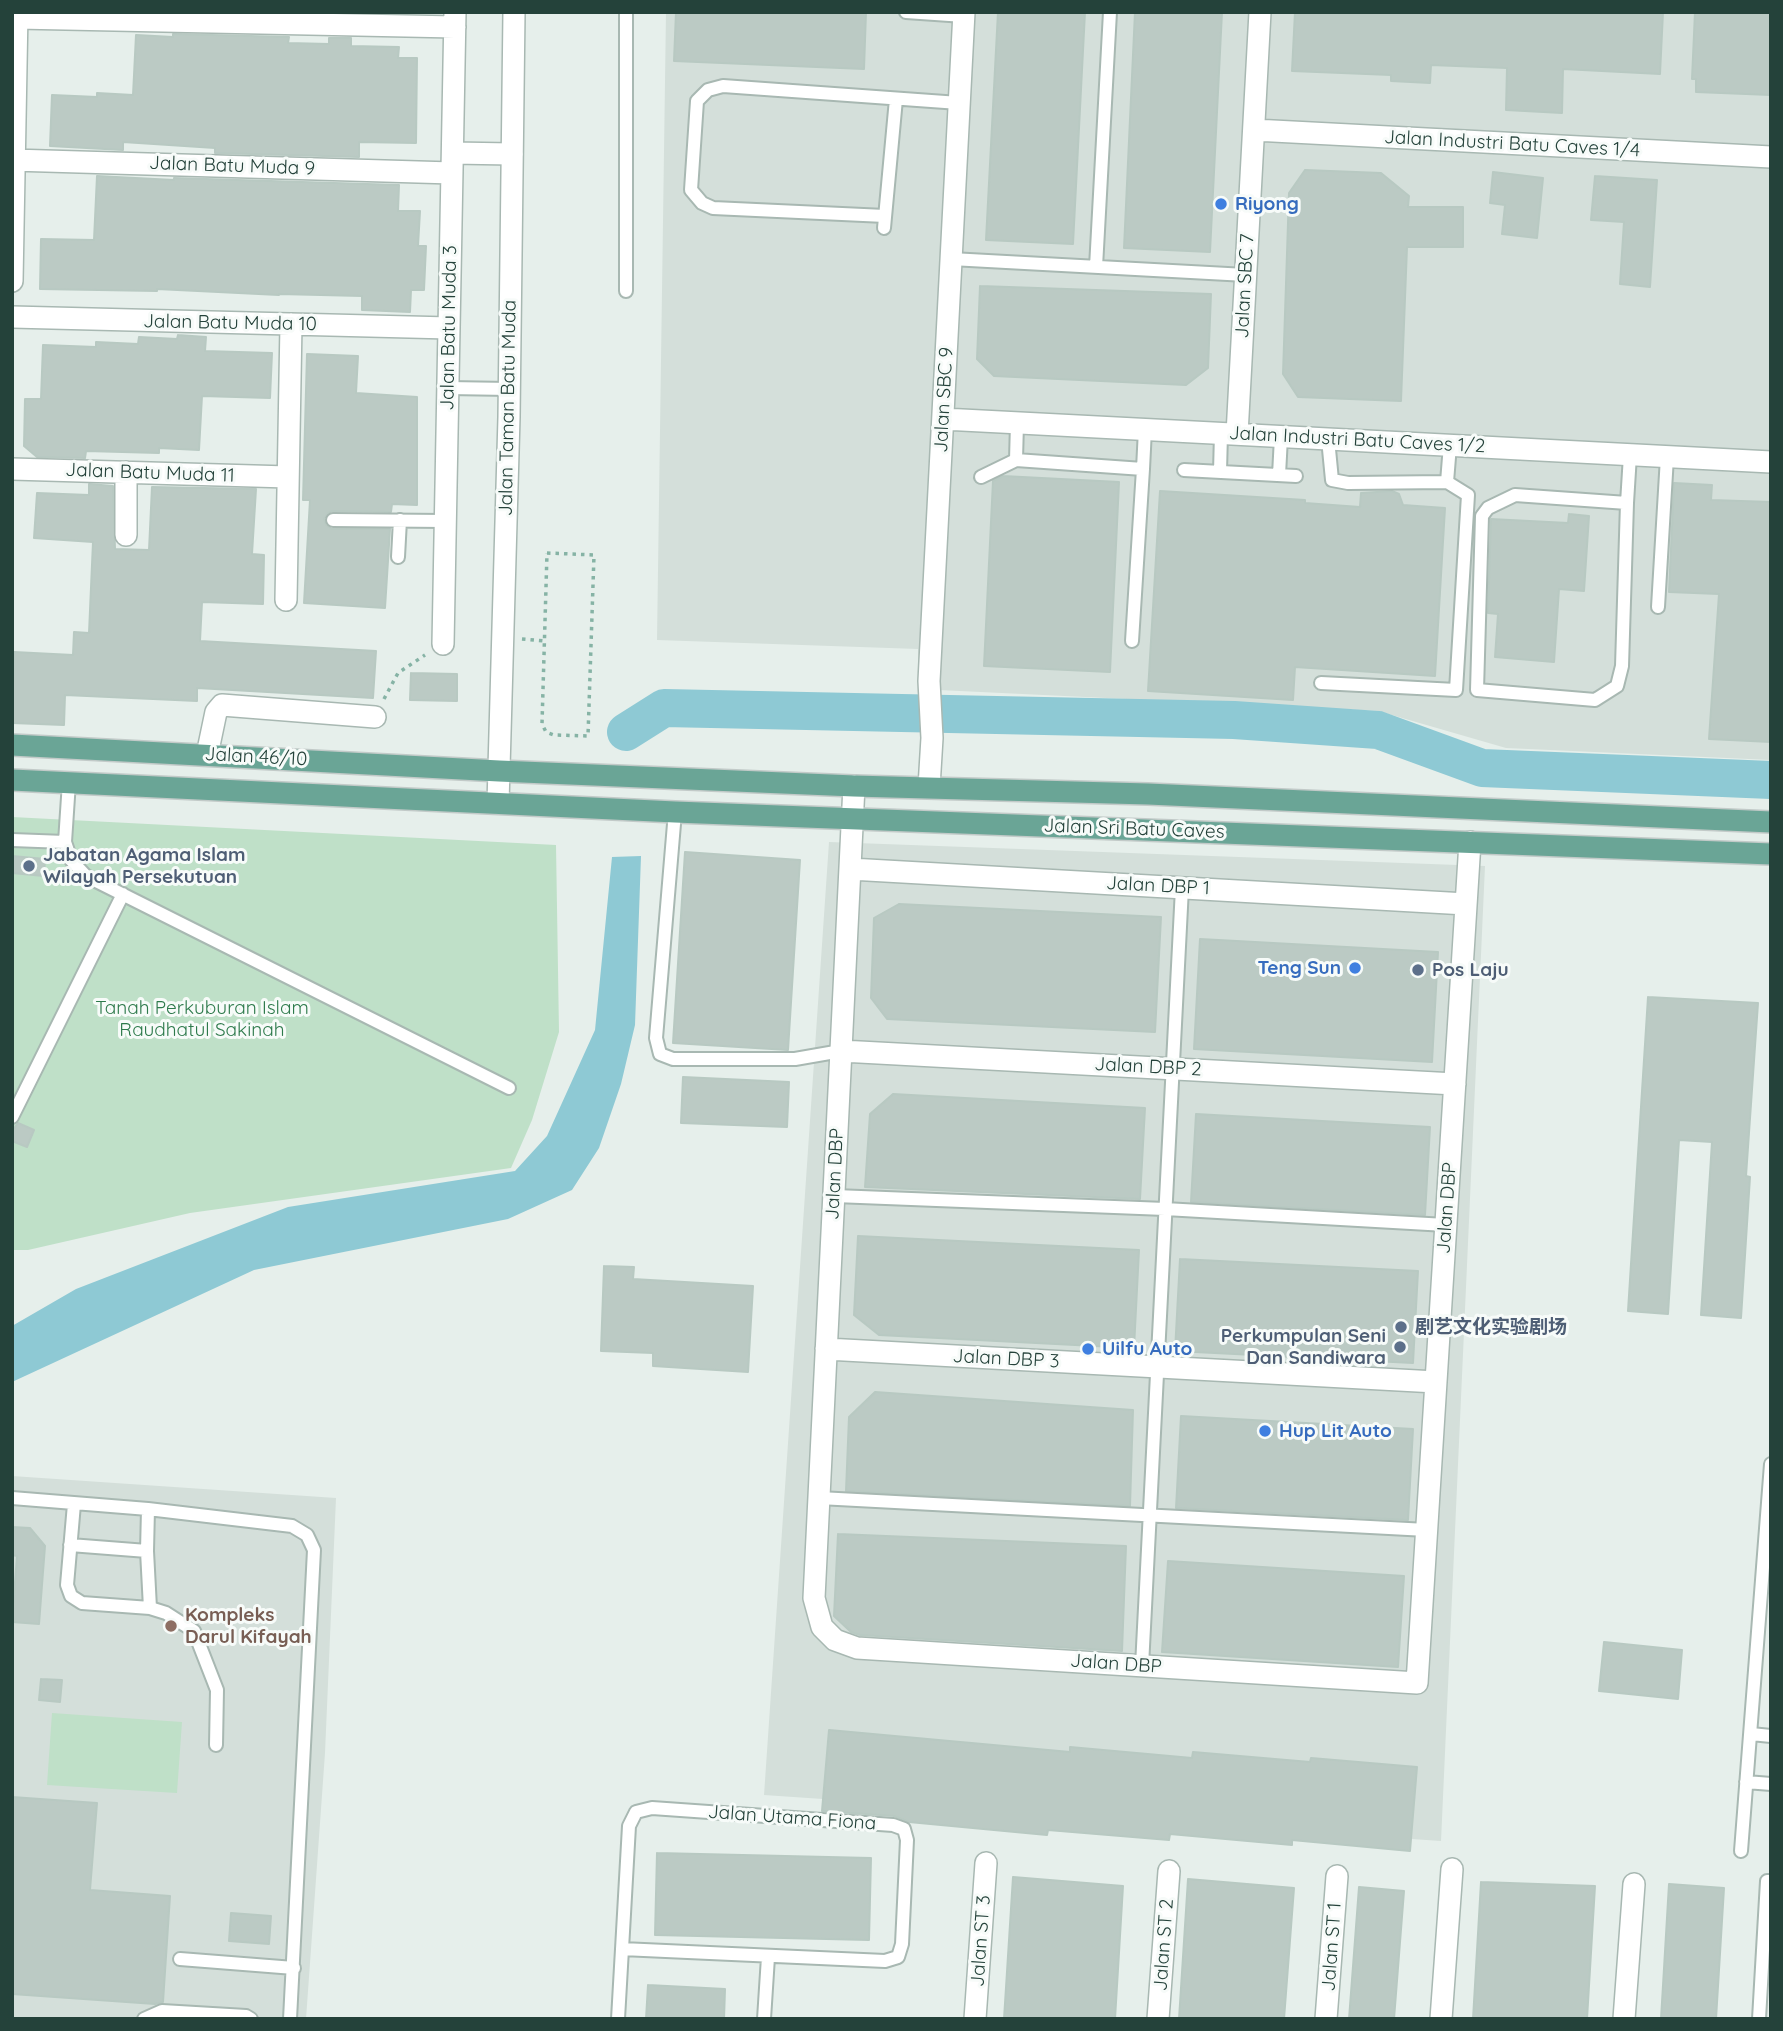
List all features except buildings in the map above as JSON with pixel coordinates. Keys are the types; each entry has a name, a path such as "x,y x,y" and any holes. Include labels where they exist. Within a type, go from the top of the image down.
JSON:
{"main road":[{"name":"Jalan 46/10","path":"12,745 499,771"},
{"name":"Jalan Sri Batu Caves","path":"499,771 1771,822"},
{"name":"Jalan 46/10","path":"12,780 498,803"},
{"name":"Jalan Sri Batu Caves","path":"498,803 1771,854"}],"street":[{"name":"Jalan Taman Batu Muda","path":"498,803 510,388 514,12"},
{"name":"Jalan SBC 7","path":"1229,434 1246,275 1260,12"},
{"name":"Jalan SBC 9","path":"929,787 932,738 929,681 964,14"},
{"path":"12,281 17,15 455,20"},
{"name":"Jalan Batu Muda 3","path":"443,644 455,20"},
{"name":"Jalan Industri Batu Caves 1/4","path":"1254,130 1771,157"},
{"name":"Jalan Batu Muda 9","path":"13,160 452,163 512,154"},
{"name":"Jalan Batu Muda 10","path":"12,317 449,328"},
{"path":"286,600 291,324"},
{"name":"Jalan Industri Batu Caves 1/2","path":"943,419 1771,462"},
{"name":"Jalan Batu Muda 11","path":"12,470 288,477"},
{"path":"126,472 126,535"},
{"path":"207,755 216,712 222,705 375,717"},
{"name":"Jalan DBP","path":"854,786 814,1598 822,1627 835,1640 858,1648 1417,1683 1471,842"},
{"name":"Jalan DBP 1","path":"850,869 1466,904"},
{"name":"Jalan DBP 2","path":"841,1051 1455,1084"},
{"name":"Jalan DBP 3","path":"827,1349 1436,1382"},
{"name":"Jalan ST 3","path":"975,2019 986,1863"},
{"path":"1441,2019 1452,1869"},
{"name":"Jalan ST 2","path":"1158,2019 1169,1871"},
{"name":"Jalan ST 1","path":"1326,2019 1337,1876"},
{"path":"1624,2019 1634,1884"}],"lane":[{"path":"626,12 626,291"},
{"path":"906,12 964,14"},
{"path":"1096,267 1110,12"},
{"path":"896,99 885,222 713,208 702,203 691,190 697,101 708,90 723,86 960,103"},
{"path":"951,259 1246,275"},
{"path":"448,388 510,388"},
{"path":"1016,460 1017,423"},
{"path":"1132,641 1145,429"},
{"path":"1220,472 1229,434"},
{"path":"1279,475 1281,437"},
{"path":"1321,683 1456,690 1468,495 1447,482 1348,484 1332,480 1328,439"},
{"path":"1447,482 1450,445"},
{"path":"1627,503 1515,495 1488,508 1482,516 1478,690 1595,700 1617,686 1622,666 1630,455"},
{"path":"1658,607 1667,457"},
{"path":"981,477 1016,460 1143,469"},
{"path":"1184,470 1296,476"},
{"path":"333,520 445,521"},
{"path":"398,557 400,520"},
{"path":"69,782 65,842 71,860 86,876 509,1088"},
{"path":"675,812 656,1038 660,1054 674,1059 795,1059 841,1051"},
{"path":"12,840 65,842"},
{"path":"1142,1666 1182,888"},
{"path":"12,1117 123,894"},
{"path":"835,1196 1165,1209 1446,1225"},
{"path":"1741,1851 1771,1464"},
{"path":"12,1498 148,1509 292,1526 307,1535 314,1550 290,2019"},
{"path":"819,1498 1427,1530"},
{"path":"74,1504 67,1585 71,1596 82,1604 150,1608 166,1613 194,1631 217,1690 216,1745"},
{"path":"148,1509 150,1608"},
{"path":"70,1545 147,1551"},
{"path":"1751,1734 1771,1736"},
{"path":"1746,1783 1771,1784"},
{"name":"Jalan Utama Fiona","path":"622,1949 629,1826 636,1812 652,1808 893,1825 904,1829 907,1840 902,1944 898,1957 885,1961 768,1957"},
{"path":"1759,2019 1767,1881 1771,1881"},
{"path":"618,2019 622,1949 768,1957 764,2019"},
{"path":"180,1959 294,1968"},
{"path":"144,2019 162,2011 251,2019"}],"path":[{"path":"547,553 594,555 588,736 554,735 546,732 542,724 547,553"},
{"path":"375,717 398,673 443,644"}],"shaded area":[{"path":"666,12 1771,12 1771,760 1506,748 1378,711 918,689 918,649 657,640"},
{"path":"829,842 1485,866 1441,1841 764,1795"},
{"name":"Kompleks Darul Kifayah","path":"12,1476 336,1498 325,1753 306,2019 12,2019"}],"green space":[{"name":"Tanah Perkuburan Islam Raudhatul Sakinah","path":"12,817 556,845 559,1032 532,1120 511,1168 190,1213 28,1250 12,1250"},
{"path":"52,1713 182,1722 177,1793 47,1785"}],"water":[{"path":"641,856 635,1025 621,1084 599,1148 572,1190 508,1219 254,1270 12,1382 12,1326 76,1289 288,1207 515,1171 547,1136 595,1030 612,857"}],"waterway":[{"path":"626,732 664,708 1234,720 1378,730 1482,768 1771,780"}],"place":[{"name":"Riyong","path":"1221,204"},
{"name":"Jabatan Agama Islam Wilayah Persekutuan","path":"29,866"},
{"name":"Teng Sun","path":"1355,968"},
{"name":"Pos Laju","path":"1418,970"},
{"name":"剧艺文化实验剧场","path":"1401,1327"},
{"name":"Perkumpulan Seni Dan Sandiwara","path":"1400,1347"},
{"name":"Uilfu Auto","path":"1088,1349"},
{"name":"Hup Lit Auto","path":"1265,1431"},
{"name":"Kompleks Darul Kifayah","path":"171,1626"}]}
